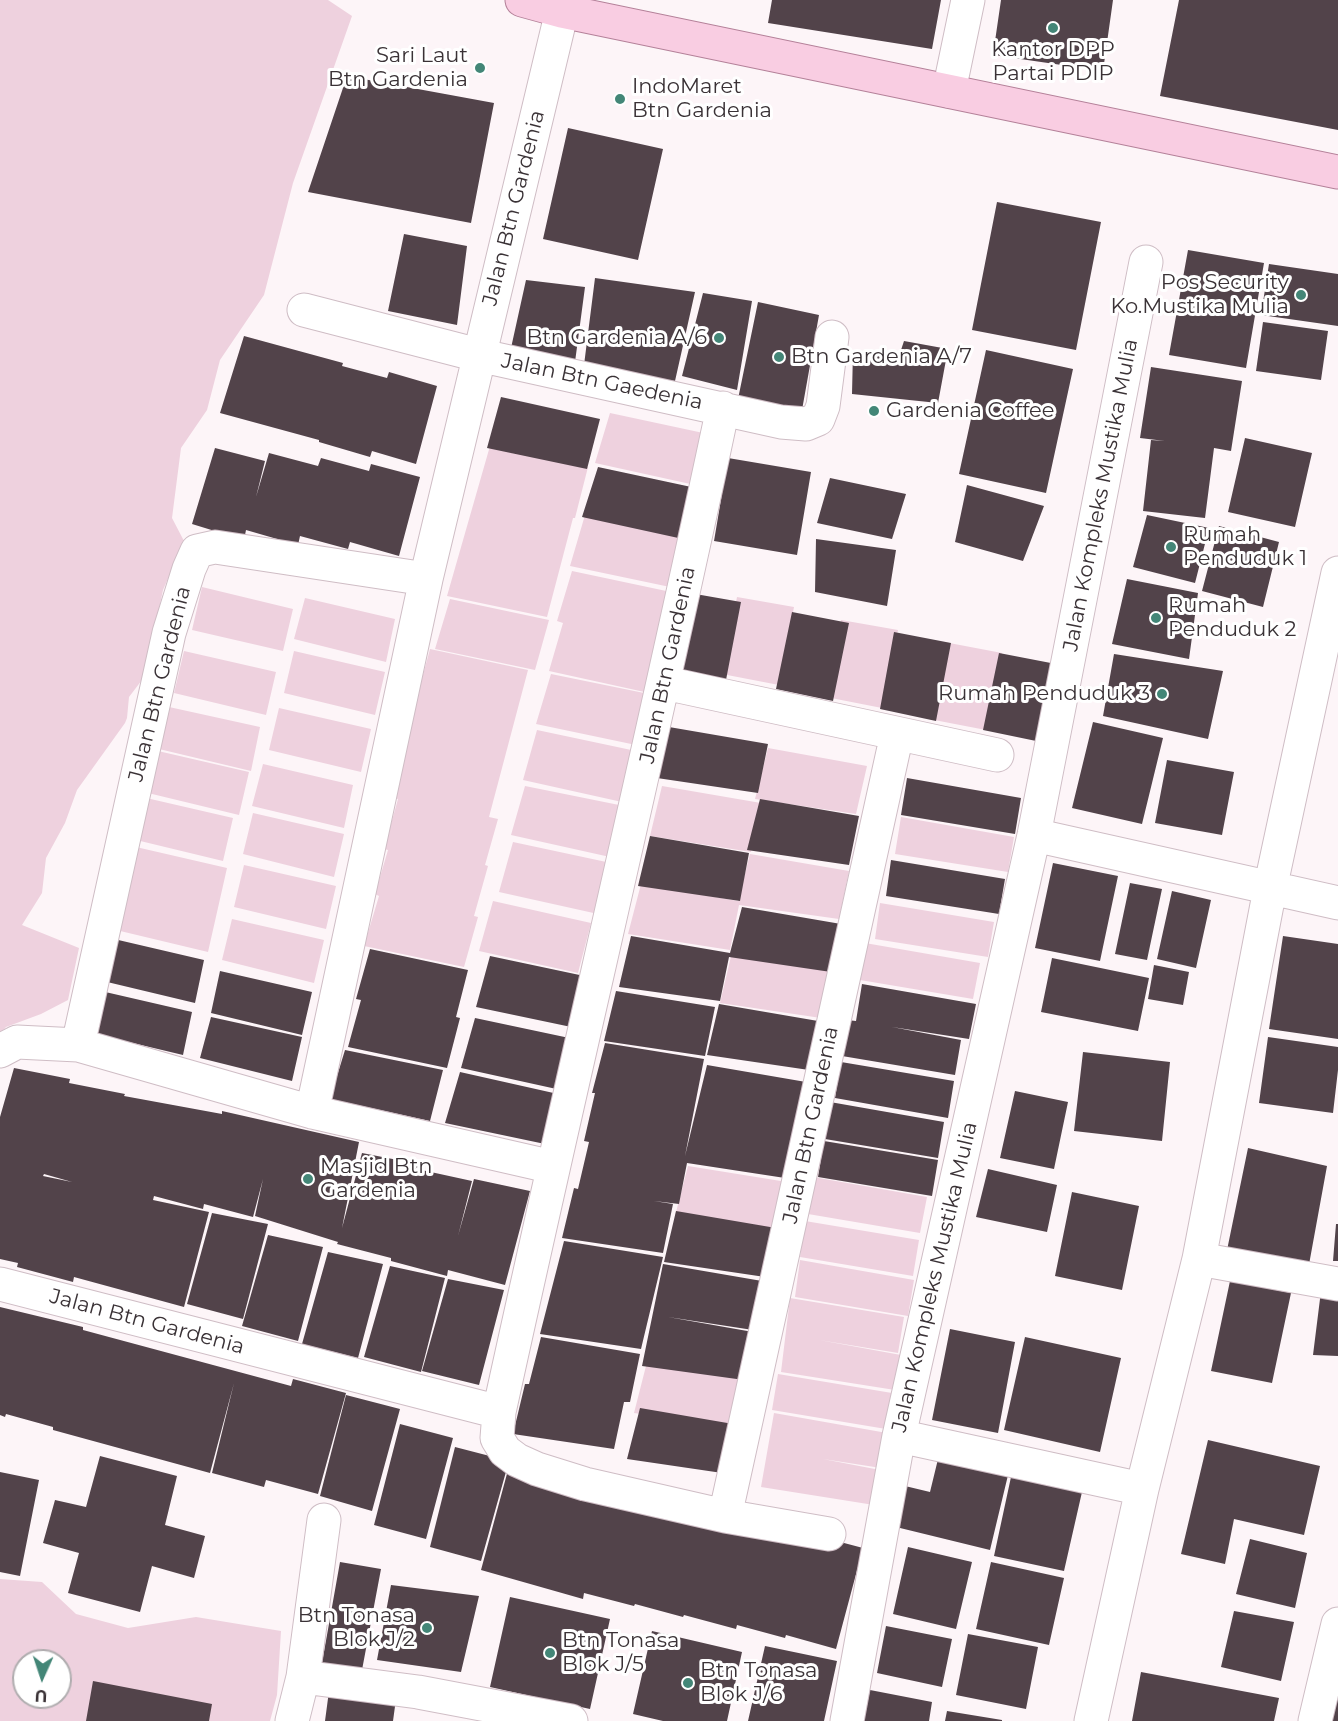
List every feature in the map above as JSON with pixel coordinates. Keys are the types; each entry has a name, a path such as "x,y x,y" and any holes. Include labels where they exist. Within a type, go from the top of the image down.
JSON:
{"main road":[{"path":"522,0 562,11 1338,172"}],"street":[{"path":"949,91 968,0"},
{"name":"Jalan Btn Gardenia","path":"312,1112 426,579 562,11"},
{"name":"Jalan Kompleks Mustika Mulia","path":"847,1721 898,1436 1034,835 1146,262"},
{"name":"Jalan Btn Gaedenia","path":"304,310 478,355 781,422 806,424 818,419 823,406 832,337"},
{"name":"Jalan Btn Gardenia","path":"0,1284 293,1361 498,1425 553,1167 665,683 723,408"},
{"name":"Jalan Btn Gardenia","path":"78,1045 169,633 197,551 215,547 426,579"},
{"path":"1091,1721 1142,1489 1199,1259 1270,889 1328,666 1338,573"},
{"path":"665,683 997,755"},
{"name":"Jalan Btn Gardenia","path":"725,1516 897,734"},
{"path":"1034,835 1338,903"},
{"path":"0,1051 17,1042 78,1045 312,1112 553,1167"},
{"path":"1199,1259 1338,1284"},
{"path":"498,1425 505,1451 517,1461 537,1469 585,1484 725,1516 829,1534"},
{"path":"898,1436 1142,1489"},
{"path":"292,1721 303,1677 324,1520"},
{"path":"1315,1721 1338,1624"},
{"path":"303,1677 418,1692 571,1721"}],"shaded area":[{"path":"0,0 328,0 352,16 293,183 264,295 220,360 207,410 181,448 172,518 184,541 163,590 145,676 129,697 125,723 77,790 65,823 46,858 42,893 22,925 79,948 68,1000 41,1014 6,1027 0,1034"},
{"path":"610,413 708,434 695,485 595,463"},
{"path":"490,446 588,467 547,617 447,596"},
{"path":"585,515 684,537 670,587 570,566"},
{"path":"572,571 671,592 649,693 549,671 563,623 557,621"},
{"path":"202,587 293,609 283,651 192,630"},
{"path":"737,597 794,607 779,685 722,674"},
{"path":"305,598 395,619 386,662 294,639"},
{"path":"450,599 549,620 535,670 435,649"},
{"path":"841,620 898,630 882,708 826,697"},
{"path":"944,642 1002,653 986,730 929,719"},
{"path":"430,649 528,670 489,817 498,819 474,916 478,917 464,967 364,946 379,896 375,894 388,850 384,849 398,799 390,797"},
{"path":"184,651 276,672 266,715 174,693"},
{"path":"294,651 385,672 375,715 284,693"},
{"path":"551,674 649,694 636,745 536,724"},
{"path":"169,707 260,727 251,771 159,749"},
{"path":"279,708 371,729 361,772 269,750"},
{"path":"537,730 636,751 622,802 523,780"},
{"path":"768,748 867,766 856,814 755,799"},
{"path":"158,751 249,772 239,815 148,793"},
{"path":"263,764 353,785 344,828 252,806"},
{"path":"525,786 624,806 610,857 511,835"},
{"path":"662,786 761,803 751,852 650,836"},
{"path":"142,797 233,818 223,861 132,839"},
{"path":"253,813 344,834 334,877 243,854"},
{"path":"901,817 1014,837 1008,872 895,854"},
{"path":"513,842 611,863 598,914 499,892"},
{"path":"136,847 227,868 208,952 116,930"},
{"path":"750,854 849,871 839,919 739,905 730,950 628,934 641,884 738,901"},
{"path":"244,865 336,886 326,929 234,907"},
{"path":"493,901 591,923 578,973 479,951"},
{"path":"880,903 994,922 988,957 875,939"},
{"path":"232,919 324,940 314,983 222,960"},
{"path":"865,943 980,963 973,999 860,980"},
{"path":"732,952 831,970 821,1018 720,1003"},
{"path":"688,1166 787,1182 777,1231 675,1216"},
{"path":"813,1177 927,1197 920,1233 808,1214"},
{"path":"805,1221 919,1240 913,1276 800,1257"},
{"path":"800,1260 914,1280 908,1316 795,1297"},
{"path":"790,1298 904,1317 898,1353 819,1340 901,1355 895,1390 781,1372"},
{"path":"647,1362 746,1378 736,1427 634,1413"},
{"path":"778,1374 892,1393 886,1429 772,1410"},
{"path":"774,1413 887,1433 881,1468 823,1459 880,1470 874,1505 761,1487"},
{"path":"0,1579 42,1582 76,1614 128,1628 196,1617 281,1631 277,1695 270,1721 0,1721"}],"building":[{"path":"772,0 941,0 932,49 768,23"},
{"name":"Kantor DPP Partai PDIP","path":"1001,0 1113,0 1103,71 993,55"},
{"path":"1179,0 1338,0 1338,130 1160,96"},
{"path":"347,76 494,103 471,223 308,192"},
{"path":"568,128 663,149 638,260 543,239"},
{"path":"997,202 1101,222 1076,350 972,330"},
{"path":"404,234 467,246 457,325 388,311"},
{"path":"1188,250 1264,263 1246,368 1169,355"},
{"name":"Pos Security Ko.Mustika Mulia","path":"1269,264 1338,274 1338,326 1261,315"},
{"path":"595,278 695,292 675,381 583,373"},
{"path":"526,280 585,287 575,362 511,348"},
{"name":"Btn Gardenia A/6","path":"703,293 752,301 737,390 682,376"},
{"name":"Btn Gardenia A/7","path":"758,302 819,315 802,410 738,399"},
{"path":"1263,322 1328,331 1321,380 1256,371"},
{"path":"244,336 343,363 342,366 387,378 389,372 437,386 416,464 372,451 370,457 319,442 319,440 220,413"},
{"path":"904,341 948,349 938,403 852,394 853,351 899,356"},
{"path":"986,350 1073,369 1046,493 959,474"},
{"path":"1151,367 1242,381 1231,451 1214,448 1205,518 1143,511 1151,440 1165,441 1140,438"},
{"path":"501,397 600,419 587,469 487,448"},
{"path":"1245,438 1312,453 1295,527 1228,512"},
{"path":"215,448 265,461 256,497 269,453 318,466 321,458 369,471 371,464 420,477 399,556 350,542 348,549 300,536 298,545 246,530 244,540 192,524"},
{"path":"728,458 811,472 797,555 714,541"},
{"path":"598,467 696,488 683,539 582,517"},
{"path":"830,478 906,494 892,539 817,523"},
{"path":"967,485 1044,506 1023,561 955,542"},
{"name":"Rumah Penduduk 1","path":"1147,515 1209,528 1195,583 1133,567"},
{"path":"1219,526 1279,542 1263,607 1202,591"},
{"path":"816,539 896,550 887,606 815,592"},
{"name":"Rumah Penduduk 2","path":"1127,579 1198,593 1189,659 1112,644"},
{"path":"684,592 741,602 726,680 669,669"},
{"path":"792,612 849,623 833,701 776,689"},
{"path":"894,632 951,643 936,721 880,709"},
{"path":"999,653 1056,664 1041,742 983,730"},
{"name":"Rumah Penduduk 3","path":"1114,654 1223,671 1208,739 1103,716"},
{"path":"1093,722 1163,738 1142,824 1072,808"},
{"path":"669,727 768,744 758,793 657,778"},
{"path":"1167,760 1234,772 1222,835 1155,823"},
{"path":"907,778 1021,798 1015,834 901,815"},
{"path":"760,799 859,816 849,865 747,850"},
{"path":"650,836 749,853 740,901 638,886"},
{"path":"891,860 1005,879 999,914 886,896"},
{"path":"1053,863 1118,876 1100,961 1035,948"},
{"path":"1130,883 1162,889 1147,960 1115,954"},
{"path":"1172,891 1211,900 1196,968 1157,959"},
{"path":"742,907 841,924 831,972 729,957 720,1001 619,987 631,936 730,953"},
{"path":"1283,936 1338,944 1338,1039 1269,1029"},
{"path":"114,939 204,960 195,1003 103,981"},
{"path":"370,949 468,970 456,1017 460,1018 447,1068 348,1047 361,1000 356,999"},
{"path":"490,956 589,977 576,1028 476,1007"},
{"path":"1052,958 1149,978 1138,1031 1041,1012"},
{"path":"1154,965 1189,972 1183,1005 1148,999"},
{"path":"220,971 312,992 302,1035 211,1013"},
{"path":"862,984 976,1004 969,1039 892,1027 961,1040 955,1075 842,1056 847,1020 856,1021"},
{"path":"101,991 192,1012 183,1055 91,1033"},
{"path":"616,991 715,1007 705,1056 604,1041"},
{"path":"719,1004 818,1021 809,1070 707,1055"},
{"path":"211,1017 302,1037 292,1081 200,1058"},
{"path":"475,1018 574,1039 561,1090 461,1068"},
{"path":"1268,1037 1338,1047 1333,1113 1259,1103"},
{"path":"605,1043 704,1059 685,1156 707,1065 806,1082 785,1178 687,1163 679,1204 654,1201 673,1204 663,1253 562,1238 574,1188 578,1189 589,1142 584,1141 595,1093 592,1093"},
{"path":"345,1050 443,1070 430,1121 330,1099"},
{"path":"1083,1052 1170,1062 1162,1141 1074,1131"},
{"path":"841,1062 954,1081 948,1118 835,1098"},
{"path":"14,1068 70,1079 69,1083 125,1094 124,1096 222,1114 222,1111 359,1142 342,1228 362,1153 418,1164 417,1169 472,1181 458,1236 474,1179 530,1191 505,1285 448,1270 447,1276 391,1261 391,1258 337,1244 338,1242 255,1216 263,1179 253,1217 204,1204 203,1209 154,1196 153,1200 209,1212 184,1307 74,1277 73,1282 17,1267 18,1263 0,1259 0,1117","holes":["44,1174 72,1182 43,1176"]},
{"path":"460,1072 558,1094 545,1144 445,1123"},
{"path":"1015,1091 1068,1102 1054,1169 1000,1158"},
{"path":"830,1102 944,1122 938,1158 825,1139"},
{"path":"824,1141 938,1160 932,1196 818,1177"},
{"path":"1248,1148 1327,1166 1308,1270 1226,1255"},
{"path":"988,1169 1057,1185 1047,1232 976,1217"},
{"path":"1072,1192 1139,1206 1122,1290 1055,1276"},
{"path":"676,1211 776,1228 765,1277 664,1262"},
{"path":"212,1213 268,1224 243,1319 187,1304"},
{"path":"1336,1224 1338,1224 1338,1261 1333,1261"},
{"path":"268,1235 323,1247 298,1341 242,1326"},
{"path":"564,1241 663,1257 641,1349 540,1334"},
{"path":"328,1252 383,1264 358,1358 302,1344"},
{"path":"663,1264 762,1281 753,1330 668,1317 753,1332 744,1380 642,1366"},
{"path":"390,1266 445,1278 421,1372 364,1357"},
{"path":"448,1279 504,1290 479,1385 422,1371"},
{"path":"1230,1281 1291,1293 1272,1383 1211,1371"},
{"path":"1321,1291 1338,1293 1338,1356 1313,1355"},
{"path":"0,1307 83,1327 83,1330 291,1386 293,1379 346,1393 318,1494 266,1480 264,1487 212,1473 234,1383 210,1473 53,1430 53,1427 6,1414 5,1417 0,1415"},
{"path":"950,1329 1015,1342 998,1433 932,1420"},
{"path":"541,1337 640,1354 630,1402 624,1402 614,1449 513,1434 525,1384 529,1384"},
{"path":"1025,1337 1121,1358 1100,1452 1004,1430"},
{"path":"346,1395 400,1409 372,1511 320,1496"},
{"path":"640,1408 739,1425 729,1474 627,1459"},
{"path":"400,1424 453,1438 426,1539 374,1525"},
{"path":"1208,1440 1320,1466 1304,1535 1234,1519 1225,1564 1181,1554"},
{"path":"455,1447 509,1461 481,1561 430,1547"},
{"path":"939,1455 1009,1471 990,1550 896,1527 905,1486 930,1492"},
{"path":"100,1456 177,1476 165,1525 205,1536 194,1578 152,1566 140,1612 68,1593 79,1553 43,1543 55,1500 86,1507"},
{"path":"508,1470 810,1534 863,1548 836,1649 786,1635 785,1638 737,1625 736,1629 584,1593 583,1599 481,1570"},
{"path":"0,1472 39,1480 20,1576 0,1572"},
{"path":"1011,1477 1082,1492 1064,1571 994,1556"},
{"path":"1250,1539 1307,1553 1295,1608 1236,1594"},
{"path":"908,1547 972,1562 956,1629 893,1614"},
{"path":"340,1562 381,1569 362,1670 322,1663"},
{"path":"991,1562 1064,1578 1049,1645 976,1629"},
{"name":"Btn Tonasa Blok J/2","path":"391,1585 479,1596 461,1672 377,1660"},
{"name":"Btn Tonasa Blok J/5","path":"510,1597 610,1619 590,1709 490,1687"},
{"path":"1234,1611 1294,1622 1281,1681 1221,1667"},
{"path":"886,1626 952,1639 942,1687 877,1673"},
{"name":"Btn Tonasa Blok J/6","path":"652,1631 742,1652 727,1721 663,1721 633,1714"},
{"path":"968,1634 1038,1647 1026,1709 956,1695"},
{"path":"765,1646 837,1661 824,1721 748,1721"},
{"path":"1141,1672 1279,1698 1274,1721 1132,1721"},
{"path":"1338,1672 1338,1721 1326,1721"},
{"path":"93,1681 212,1704 209,1721 86,1721"},
{"path":"870,1690 932,1702 929,1721 864,1721"},
{"path":"329,1691 396,1699 393,1721 325,1721"},
{"path":"947,1711 1002,1720 1002,1721 945,1721"}],"place":[{"name":"Kantor DPP Partai PDIP","path":"1053,28"},
{"name":"Sari Laut Btn Gardenia","path":"480,68"},
{"name":"IndoMaret Btn Gardenia","path":"620,99"},
{"name":"Pos Security Ko.Mustika Mulia","path":"1301,295"},
{"name":"Btn Gardenia A/6","path":"719,338"},
{"name":"Btn Gardenia A/7","path":"779,357"},
{"name":"Gardenia Coffee","path":"874,411"},
{"name":"Rumah Penduduk 1","path":"1171,547"},
{"name":"Rumah Penduduk 2","path":"1156,618"},
{"name":"Rumah Penduduk 3","path":"1162,694"},
{"name":"Masjid Btn Gardenia","path":"308,1179"},
{"name":"Btn Tonasa Blok J/2","path":"427,1628"},
{"name":"Btn Tonasa Blok J/5","path":"550,1653"},
{"name":"Btn Tonasa Blok J/6","path":"688,1683"}]}
